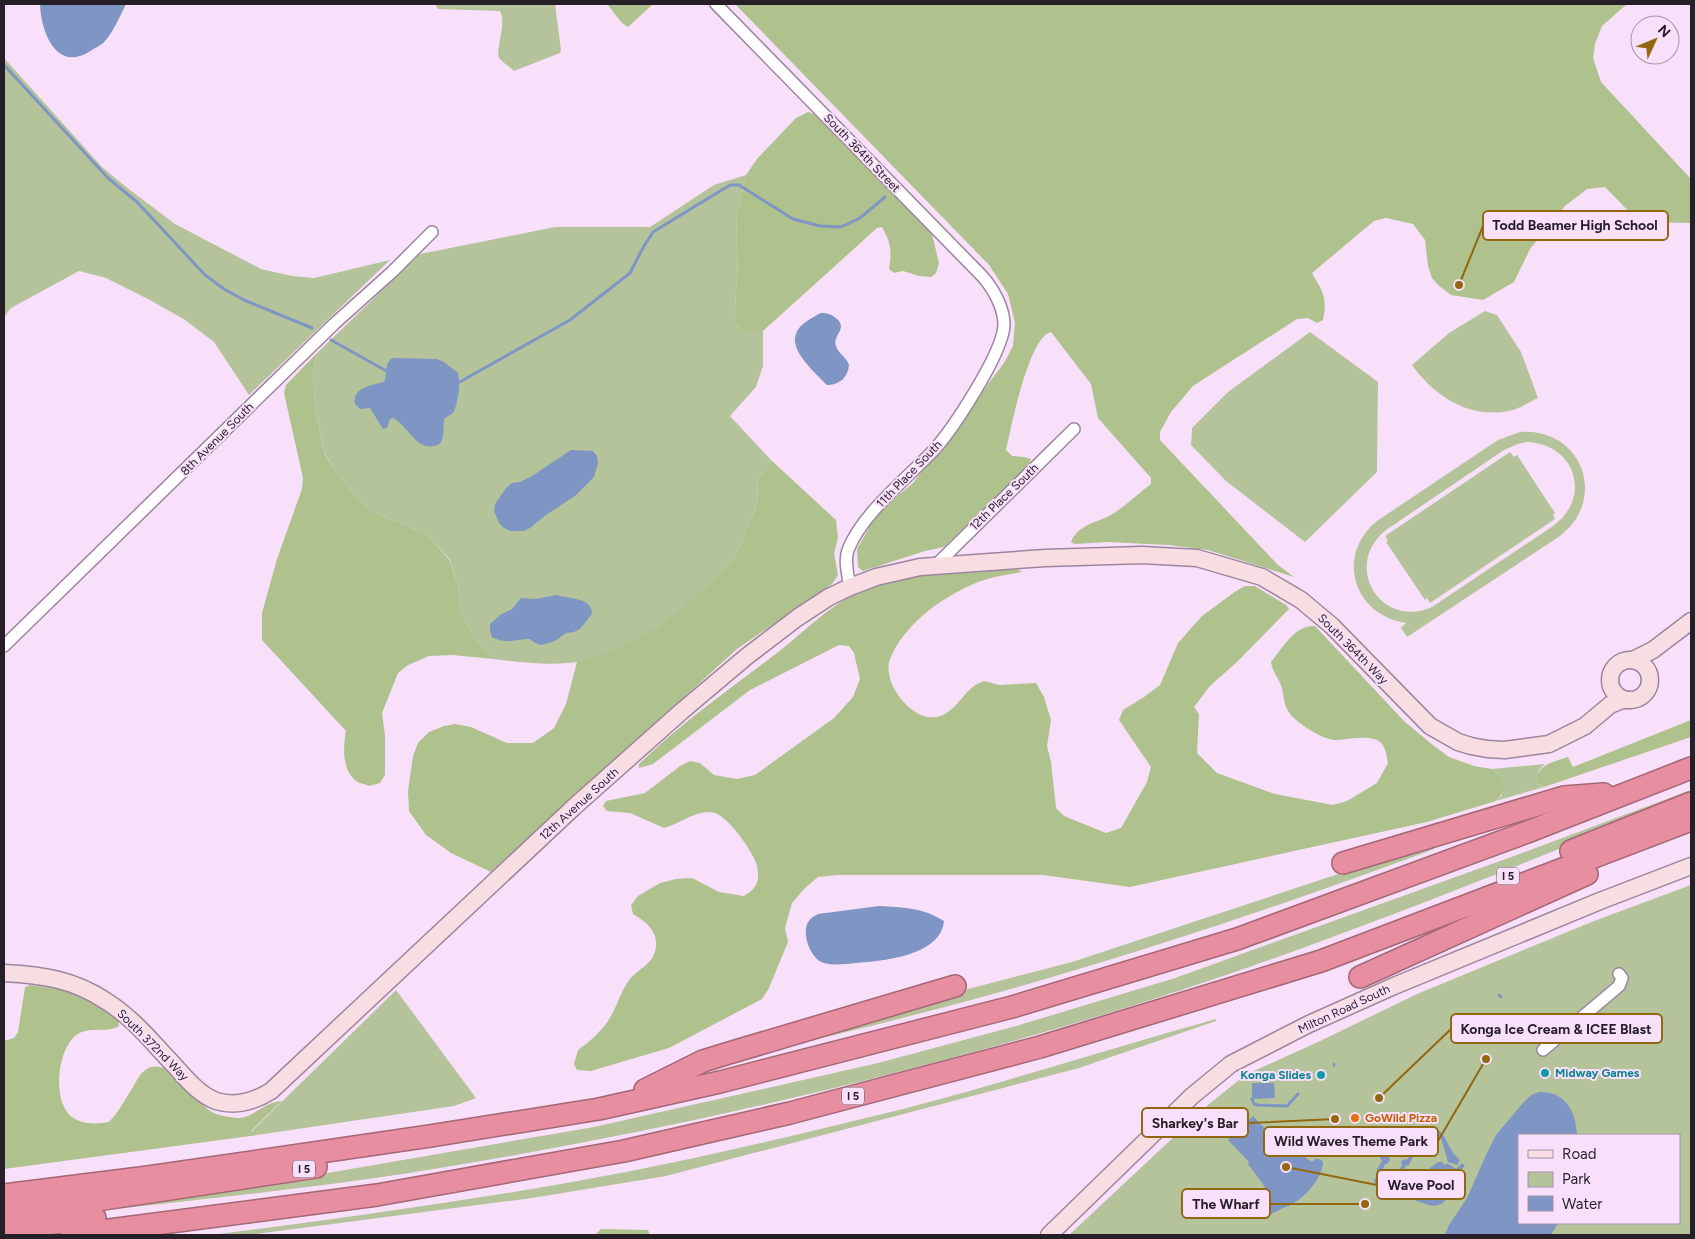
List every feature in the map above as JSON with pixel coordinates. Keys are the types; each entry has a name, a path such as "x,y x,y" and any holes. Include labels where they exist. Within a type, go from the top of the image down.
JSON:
{"highway":[{"name":"I 5","path":"4,1195 148,1177 430,1136 607,1106 720,1082 1012,1007 1237,939 1691,768"},
{"name":"I 5","path":"1530,830 1636,802 1691,782"},
{"path":"1343,864 1564,798 1627,793"},
{"name":"I 5","path":"1330,958 1349,940 1691,802"},
{"name":"I 5","path":"71,1235 377,1195 624,1151 790,1113 1040,1047 1330,958 1691,820"},
{"path":"1360,977 1691,827"},
{"path":"607,1106 704,1062 774,1039 955,986"},
{"name":"I 5","path":"4,1214 326,1166 567,1125 607,1106"},
{"name":"I 5","path":"4,1229 331,1190 377,1195"}],"street":[{"name":"South 364th Street","path":"716,4 983,277 992,287 1001,308"},
{"name":"8th Avenue South","path":"4,646 334,324 392,272 432,232"},
{"name":"11th Place South","path":"850,587 846,557 852,542 868,518 943,438 977,387 994,358 1002,337 1004,324 1001,308"},
{"name":"12th Place South","path":"927,567 1074,430"},
{"name":"South 364th Way","path":"927,567 1045,558 1142,555 1197,558 1262,577 1301,600 1332,626 1417,715 1430,726 1458,742 1488,749 1505,750 1549,744 1585,726 1610,705 1622,700 1629,700"},
{"name":"12th Avenue South","path":"271,1091 574,807 746,657 797,618 850,587 876,577 927,567"},
{"path":"1691,622 1652,670 1648,689 1644,694 1629,700 1616,694 1610,681 1611,674 1618,664 1633,660 1653,650 1691,622"},
{"path":"1633,660 1646,667 1650,678"},
{"name":"South 364th Way","path":"1566,736 1597,705 1606,692 1610,681"},
{"name":"Milton Road South","path":"1049,1235 1192,1096 1231,1064 1309,1024 1394,986 1600,901 1691,866"},
{"name":"South 372nd Way","path":"4,973 33,974 58,979 78,986 106,1001 130,1019 195,1088 217,1101 235,1104 254,1100 271,1091"},
{"path":"1543,1050 1619,986 1622,978 1619,974"}],"green space":[{"path":"435,4 555,4 560,53 514,71 502,62 498,54 502,29 500,11 438,9"},
{"path":"607,4 653,4 628,27 622,23"},
{"path":"735,4 1627,4 1602,26 1595,44 1593,58 1601,82 1691,179 1691,223 1637,220 1605,187 1587,189 1565,206 1530,249 1514,282 1483,300 1451,295 1438,285 1432,278 1428,266 1425,240 1413,224 1386,218 1374,221 1312,273 1324,300 1323,320 1317,323 1308,318 1297,319 1193,386 1171,412 1160,432 1160,440 1278,565 1294,577 1208,550 1168,545 1108,542 1075,544 1071,542 1082,528 1115,513 1125,505 1151,484 1151,478 1098,418 1091,384 1051,332 1043,337 1028,365 1006,450 1012,456 1031,459 1028,466 944,547 925,551 863,571 858,567 857,549 870,526 883,508 913,483 1004,363 1013,346 1015,323 1008,294 989,265"},
{"path":"4,58 102,167 175,224 261,269 292,276 314,278 390,260 249,395 214,342 185,320 106,278 79,271 11,308 4,317"},
{"path":"808,112 820,116 915,213 932,234 939,263 936,273 931,277 919,276 903,271 894,273 889,269 889,243 882,227 877,228 763,331 742,331 734,322 738,263 736,241 737,215 746,175 757,159 796,118"},
{"path":"746,175 737,215 736,241 738,263 734,322 742,331 763,331 763,366 756,387 730,416 772,461 757,480 756,506 737,553 717,578 672,617 642,637 611,652 577,662 556,664 493,659 476,640 461,612 458,586 450,560 428,535 373,512 358,499 334,469 325,454 316,411 313,377 316,354 420,254 555,227 650,227 714,185"},
{"path":"1485,311 1497,315 1521,352 1538,398 1513,410 1494,413 1480,412 1454,403 1431,386 1412,365 1449,333"},
{"path":"1310,332 1378,382 1377,472 1305,542 1226,481 1191,445 1192,428 1228,392"},
{"path":"316,354 313,377 316,411 325,455 358,499 373,512 428,535 450,561 458,586 461,612 476,640 493,659 453,655 429,656 408,665 398,673 382,713 385,736 385,775 380,783 369,786 356,781 348,770 344,757 346,731 262,640 262,613 277,559 302,489 303,478 284,393 286,385"},
{"path":"1520,432 1541,433 1559,441 1572,453 1581,468 1585,485 1583,503 1575,520 1560,536 1407,637 1401,628 1406,623 1388,618 1373,608 1362,596 1356,582 1354,566 1356,550 1364,535 1377,521 1498,440","holes":["1526,442 1543,445 1557,451 1567,461 1573,474 1575,487 1573,501 1565,514 1553,526 1432,607 1413,612 1397,610 1383,602 1373,590 1368,576 1367,560 1373,544 1386,530 1504,450"]},
{"path":"1510,452 1514,457 1517,455 1555,513 1553,515 1555,519 1430,603 1427,598 1425,600 1386,542 1388,541 1385,536"},
{"path":"772,461 836,520 838,538 834,553 838,575 832,584 737,649 491,872 451,853 426,835 409,811 408,791 413,756 418,743 429,732 455,724 471,727 507,743 533,743 554,728 566,704 577,662 612,651 656,628 707,586 729,564 739,549 754,513 758,494 757,480"},
{"path":"1015,568 1022,572 984,580 956,593 929,610 906,633 890,659 888,669 890,679 902,700 910,708 930,717 945,714 974,686 984,681 999,685 1036,683 1044,697 1051,720 1047,746 1051,762 1056,808 1064,816 1106,833 1121,828 1147,782 1151,767 1119,720 1123,710 1160,685 1178,643 1202,616 1245,586 1255,586 1286,605 1289,609 1238,661 1210,686 1194,707 1199,714 1197,753 1217,773 1275,794 1333,805 1347,801 1377,783 1388,763 1385,750 1380,742 1367,738 1329,739 1308,729 1290,714 1286,706 1281,686 1271,662 1295,633 1301,629 1315,626 1404,721 1434,746 1449,757 1474,766 1492,769 1502,776 1504,787 1501,795 1496,801 1427,822 1130,887 1043,875 837,875 818,877 792,903 785,928 788,942 769,988 762,999 669,1048 591,1071 577,1070 574,1064 578,1050 606,1024 627,983 649,962 655,953 656,941 653,931 646,923 633,914 631,905 638,896 660,883 692,878 719,892 744,896 754,888 758,878 757,865 745,843 733,827 715,813 696,814 664,828 630,813 607,811 603,806 606,801 645,793 680,766 690,761 700,763 714,775 737,779 755,775 834,718 853,697 860,679 854,653 849,646 839,645 750,690 653,764 639,768 639,764 691,719 842,601 865,590 901,579 939,573"},
{"path":"1691,720 1691,737 1544,787 1538,784 1539,772 1546,765 1568,757 1573,767"},
{"path":"1545,764 1539,770 1538,784 1544,787 1496,801 1502,795 1502,776 1492,769"},
{"path":"1691,790 1691,796 1472,884 1250,967 1099,1016 929,1064 843,1086 671,1125 497,1158 409,1173 320,1185 53,1216 286,1182 287,1180 594,1127 878,1063 1016,1026 1175,978"},
{"path":"1441,843 1432,850 1338,884 1196,933 1100,963 934,1010 737,1059 784,1037 1072,962 1420,847"},
{"path":"1691,885 1691,1235 1069,1235 1208,1105 1245,1075 1417,994 1594,921"},
{"path":"30,985 74,991 113,1014 118,1020 119,1026 114,1028 85,1031 75,1036 64,1053 59,1077 59,1089 66,1110 76,1120 90,1123 109,1122 119,1110 141,1074 153,1067 171,1072 210,1111 223,1116 242,1118 270,1104 282,1101 251,1131 257,1135 4,1169 4,1041 14,1038 18,1032 25,987"},
{"path":"396,990 476,1098 454,1106 257,1135 251,1132"},
{"path":"1216,1019 1216,1021 1079,1068 666,1176 532,1198 248,1235 212,1235 474,1198 579,1181 699,1157 942,1099"},
{"path":"601,1229 648,1230 650,1235 595,1235"}],"water":[{"path":"40,4 126,4 114,28 104,42 80,56 69,57 60,54 48,38 41,15"},
{"path":"821,313 831,315 840,322 841,329 835,342 849,365 845,377 831,385 827,385 813,371 796,346 795,337 799,329 807,321"},
{"path":"393,358 437,359 458,373 457,403 454,412 444,419 443,437 440,444 425,446 393,418 390,419 387,428 383,429 370,408 360,409 355,404 355,398 360,390 385,381 388,362"},
{"path":"571,450 593,451 597,456 598,463 594,477 575,496 530,528 524,531 510,531 504,528 499,523 494,511 495,504 506,488 512,483 520,482 532,476"},
{"path":"556,595 579,600 588,604 591,608 592,614 580,629 566,633 555,641 541,645 530,639 502,641 492,637 490,624 500,615 512,609 521,598 536,599"},
{"path":"879,906 913,909 929,913 944,921 940,933 933,942 922,949 880,961 836,965 826,964 813,955 806,936 808,922 812,918 818,914"},
{"path":"1252,1083 1274,1083 1275,1098 1252,1099"},
{"path":"1539,1092 1548,1093 1563,1099 1572,1111 1576,1127 1577,1134 1518,1134 1518,1224 1557,1224 1551,1235 1445,1235 1449,1225 1467,1198 1496,1135 1531,1095"},
{"path":"1253,1116 1274,1138 1277,1137 1312,1162 1315,1159 1320,1159 1323,1162 1317,1180 1304,1196 1269,1216 1265,1215 1263,1207 1255,1205 1255,1201 1259,1197 1262,1198 1265,1195 1265,1187 1248,1164 1249,1162 1228,1140"},
{"path":"1436,1128 1442,1133 1453,1153 1460,1160 1457,1165 1448,1162 1441,1138 1439,1137 1436,1141 1433,1139 1415,1154 1410,1164 1398,1176 1397,1184 1381,1189 1376,1187 1374,1180 1377,1169 1382,1161 1378,1150 1390,1142 1390,1134 1393,1134 1394,1142 1388,1154 1390,1160 1385,1164 1381,1173 1387,1182 1391,1174 1397,1174 1402,1165 1401,1162 1408,1159 1411,1146 1423,1143 1430,1132"},
{"path":"1438,1162 1442,1162 1445,1165 1447,1163 1456,1169 1462,1163 1465,1166 1457,1174 1456,1181 1448,1191 1445,1201 1441,1204 1431,1206 1416,1201 1414,1196 1421,1178 1430,1176 1430,1168"}],"waterway":[{"path":"4,65 108,178 137,202 205,275 224,289 244,300 312,328"},
{"path":"456,384 570,320 630,273 653,232 730,185 739,185 793,219 820,226 841,227 860,218 885,197"},
{"path":"331,340 390,373"},
{"path":"1252,1099 1254,1104 1258,1105 1287,1106 1298,1094"}],"place":[{"name":"Todd Beamer High School","path":"1459,285"},
{"name":"Wild Waves Theme Park","path":"1486,1059"},
{"name":"Midway Games","path":"1545,1073"},
{"name":"Konga Slides","path":"1321,1075"},
{"name":"Konga Ice Cream & ICEE Blast","path":"1379,1098"},
{"name":"GoWild Pizza","path":"1355,1118"},
{"name":"Sharkey's Bar","path":"1335,1119"},
{"name":"Wave Pool","path":"1286,1167"},
{"name":"The Wharf","path":"1365,1204"}]}
